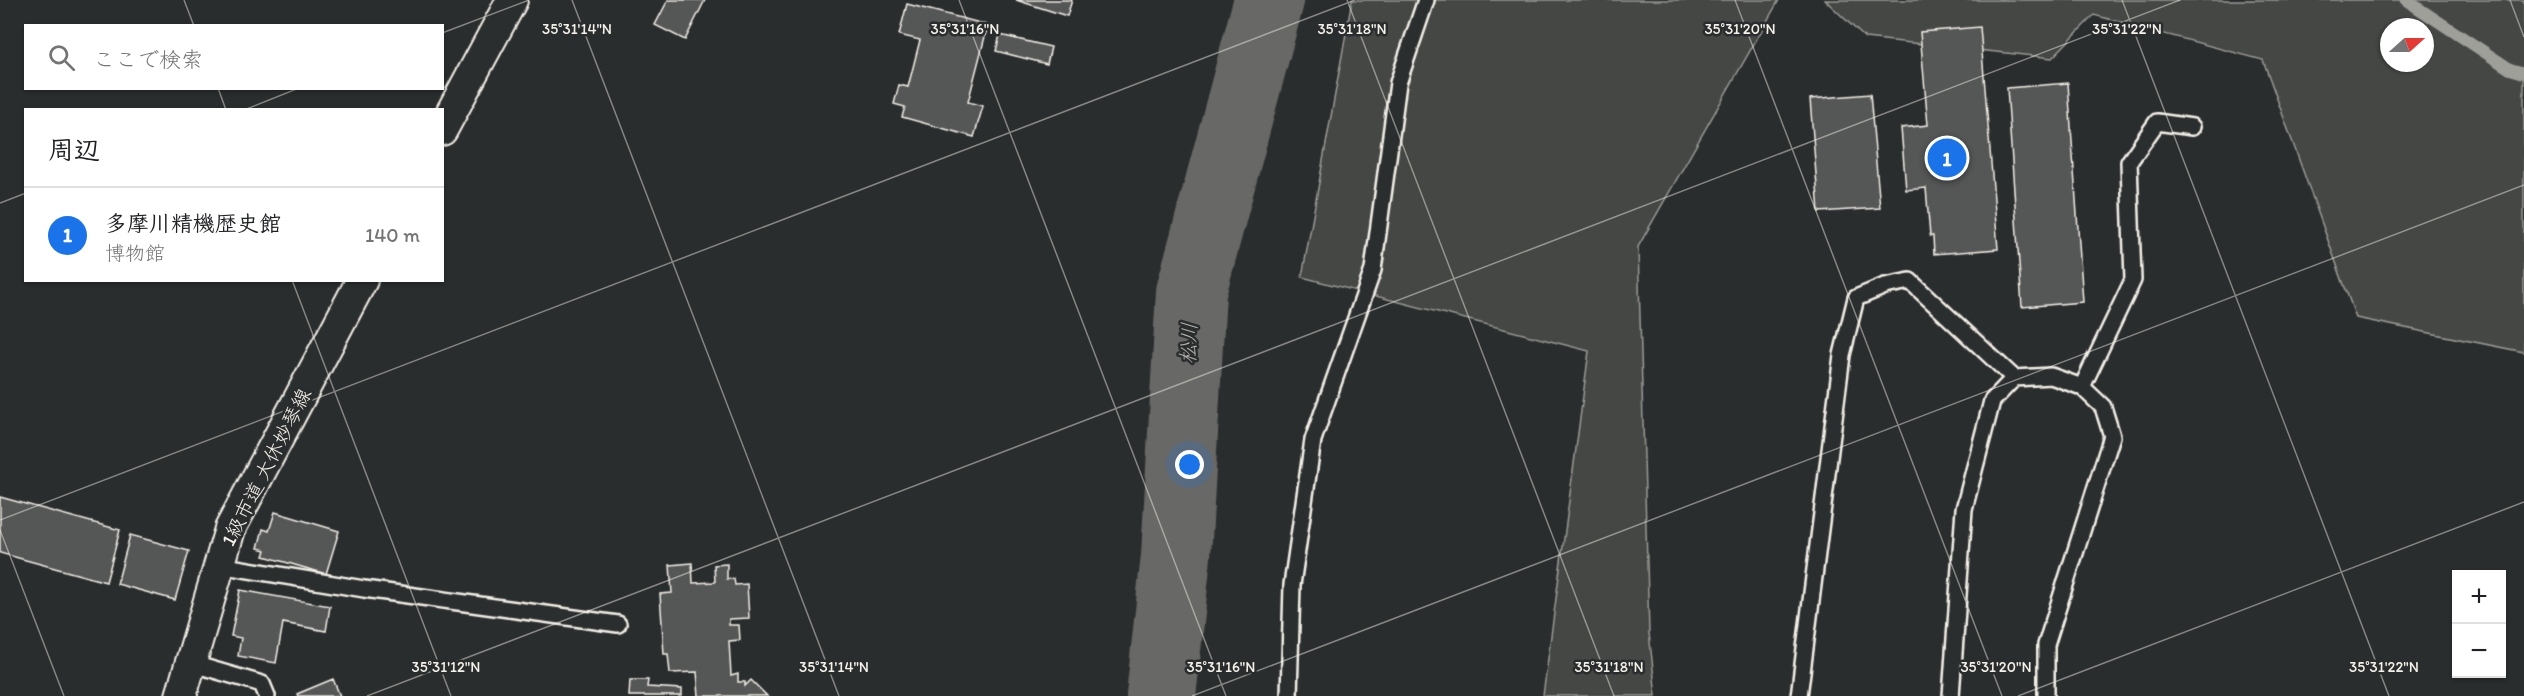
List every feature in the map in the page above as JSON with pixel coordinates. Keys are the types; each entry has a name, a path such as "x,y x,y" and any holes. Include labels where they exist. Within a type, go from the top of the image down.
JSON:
{"street":[{"path":"444,126 512,0"},
{"name":"1級市道 大休妙琴線","path":"181,696 230,529 361,282"}],"lane":[{"path":"1289,696 1292,585 1313,440 1373,270 1398,83 1426,0"},
{"path":"2082,387 2133,280 2129,162 2157,122 2192,127"},
{"path":"1799,696 1842,355 1856,298 1886,286 1910,281 2014,378"},
{"path":"1951,696 1964,509 1992,401 2014,378 2051,376 2082,387 2103,407 2112,436 2046,645 2046,696"},
{"path":"219,565 364,589 618,624"},
{"path":"190,663 262,684 267,696"}],"shaded area":[{"path":"1352,0 1779,0 1638,247 1649,633 1656,696 1543,696 1589,351 1302,277"},
{"path":"1825,0 2524,0 2524,352 2356,318 2263,60 2094,15 2052,58 1865,38"}],"building":[{"path":"668,0 705,0 685,40 655,25"},
{"path":"1016,0 1072,0 1067,16"},
{"path":"907,4 988,25 968,102 983,106 974,137 902,117 905,107 894,104 899,85 908,87 920,40 899,35"},
{"path":"1980,27 1998,249 1934,254 1933,236 1930,236 1926,188 1906,190 1901,128 1928,125 1920,32"},
{"path":"1000,35 1051,47 1047,64 996,51"},
{"path":"2068,83 2083,302 2022,307 2007,88"},
{"path":"1870,94 1880,208 1819,212 1810,99"},
{"path":"0,497 120,530 106,582 0,553"},
{"path":"275,512 339,531 326,574 264,556 266,550 258,548 263,529 269,531"},
{"path":"130,535 189,551 175,600 117,584"},
{"path":"692,563 693,583 715,582 714,565 727,564 727,579 734,579 735,585 747,584 749,618 729,619 729,625 739,625 740,640 729,641 731,676 738,674 738,682 745,682 745,686 751,680 767,696 699,696 697,672 670,673 668,654 664,654 660,594 672,593 670,565"},
{"path":"240,590 330,606 326,631 283,623 276,663 238,656 241,638 231,636"},
{"path":"333,679 340,696 298,696 297,694"},
{"path":"630,680 648,680 647,687 682,689 682,696 629,696"}],"waterway":[{"name":"松川","path":"1161,696 1176,556 1191,292 1269,0"},
{"path":"2406,0 2510,69 2524,73"}],"place":[{"name":"多摩川精機歴史館","path":"1947,158"}]}
